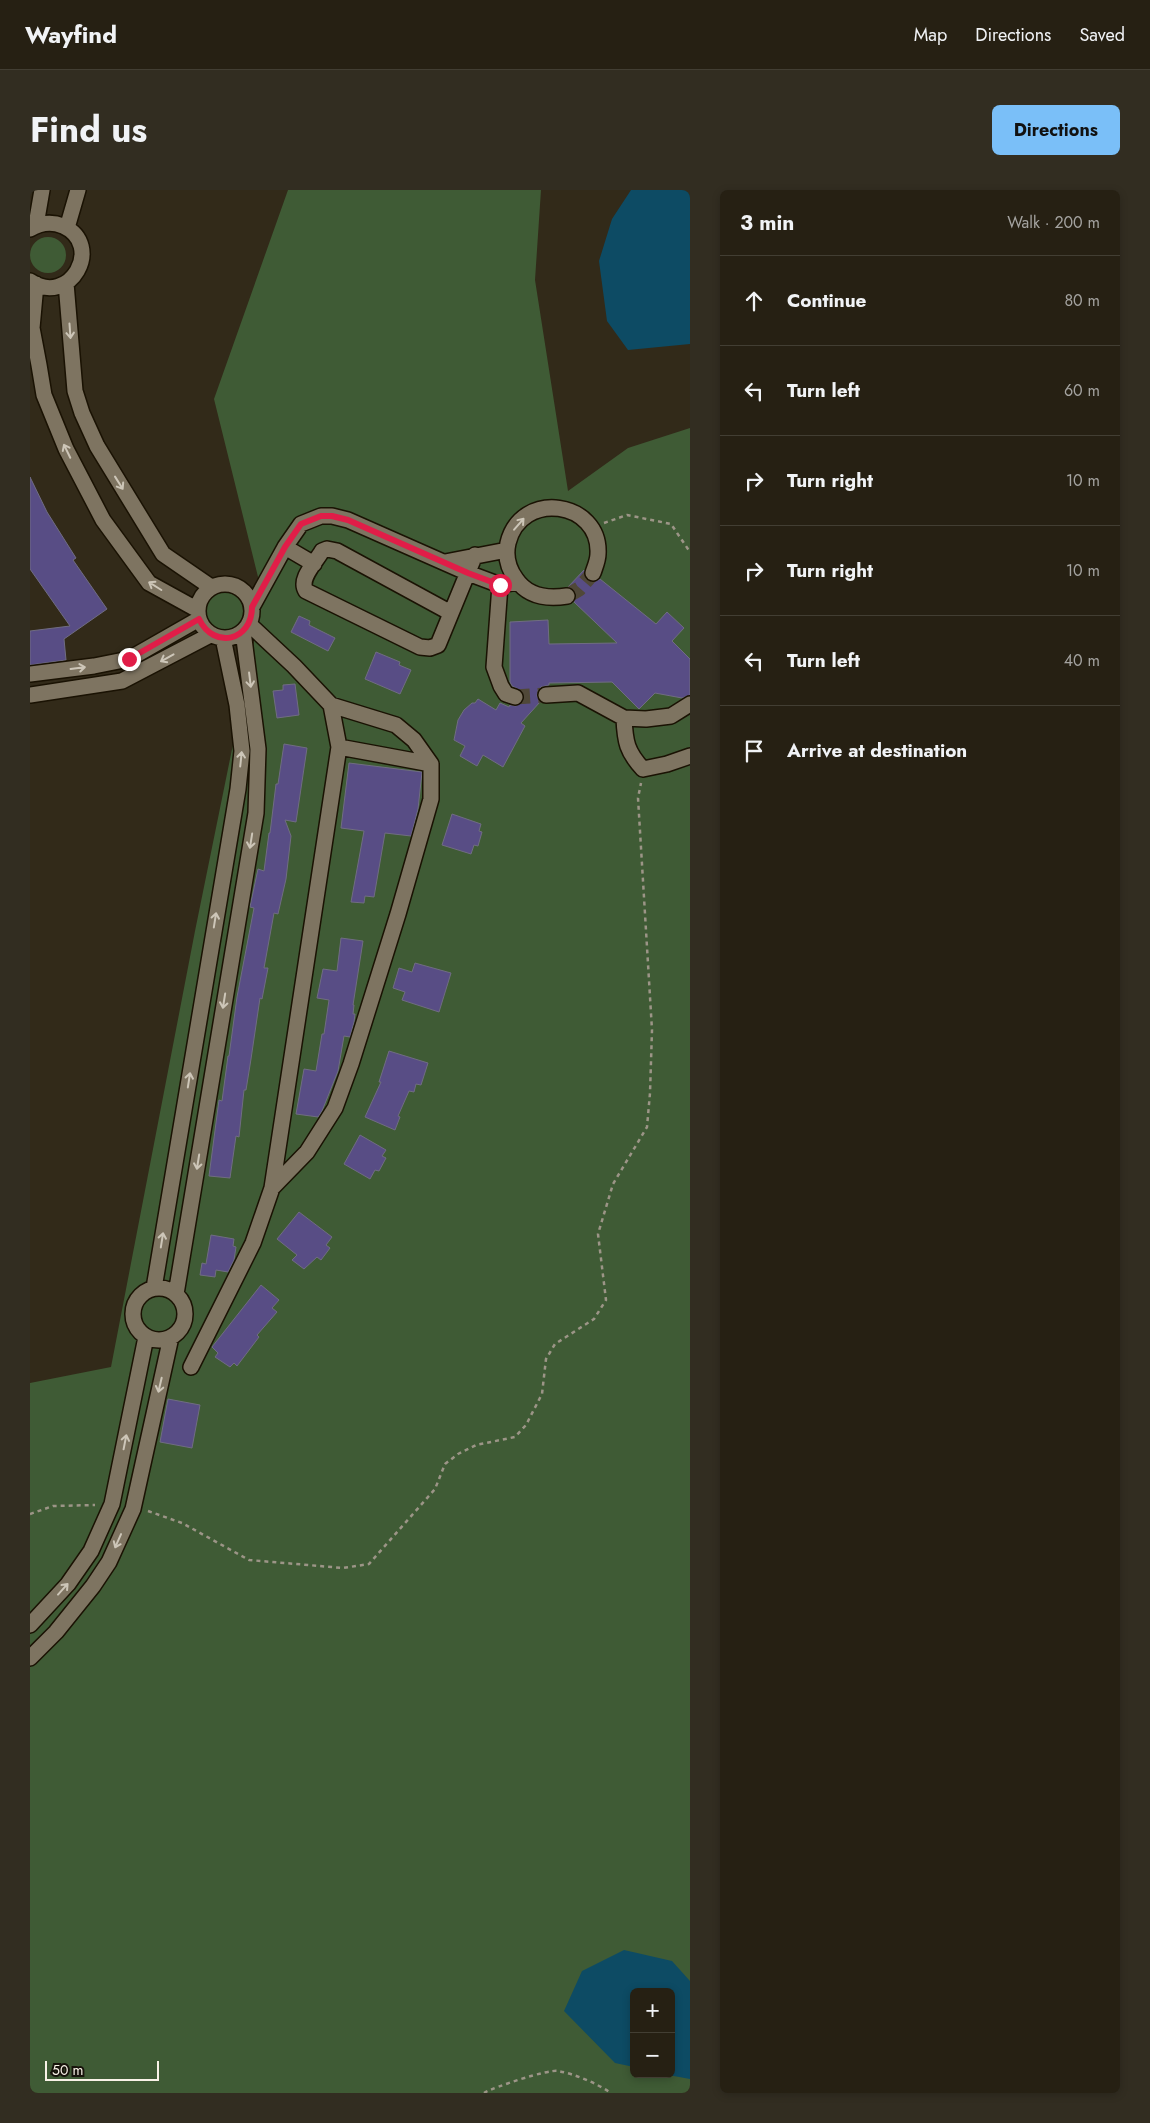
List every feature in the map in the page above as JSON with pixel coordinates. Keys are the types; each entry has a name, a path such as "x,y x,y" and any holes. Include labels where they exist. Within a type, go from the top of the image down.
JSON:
{"street":[{"path":"33,227 42,190"},
{"path":"68,228 78,190"},
{"path":"33,227 47,222 68,228 78,240 82,256 75,276 66,283 57,287 46,287 33,282 32,328 44,395 66,449 103,520 149,583 198,614 217,636 237,705 242,751 238,789 154,1288"},
{"path":"66,283 75,391 82,413 97,446 163,554 211,587"},
{"path":"567,596 554,598 540,596 528,591 518,582 508,561 507,550 510,534 520,520 533,511 549,507 565,509 580,516 591,528 597,541 598,555 594,573"},
{"path":"252,607 285,547 301,524 321,516 332,516 348,520 468,573 500,585 518,582"},
{"path":"285,547 314,564"},
{"path":"452,613 337,551 328,549 322,551 303,581 303,587 306,591 420,647 430,648 438,645 452,613 475,555"},
{"path":"445,562 507,550"},
{"path":"30,674 94,666 129,659 198,614 204,593 211,587 219,584 237,586 250,598 252,616 246,628 236,636 217,636 122,681 30,695"},
{"path":"500,585 494,667 506,694 515,697"},
{"path":"246,628 294,666 332,705 396,725 414,740 431,764 431,799 398,914 351,1064 335,1108 307,1152 272,1188"},
{"path":"176,1294 256,813 258,748 246,628"},
{"path":"546,695 578,693 624,718 646,719 671,716 690,704"},
{"path":"191,1367 253,1244 272,1188 339,747 332,705"},
{"path":"624,718 624,738 631,756 644,770 690,756"},
{"path":"339,747 431,764"},
{"path":"30,1658 56,1632 93,1586 109,1562 133,1508 171,1337 183,1325 185,1317 181,1300 176,1294 169,1290 154,1288 140,1296 133,1310 136,1325 146,1337 154,1340 171,1337"},
{"path":"30,1625 68,1584 91,1551 112,1504 146,1337"},
{"path":"112,1504 133,1508"}],"path":[{"path":"591,528 627,515 671,524 690,552"},
{"path":"133,1508 156,1512 182,1523 249,1560 343,1568 369,1564 435,1489 445,1464 458,1454 476,1445 515,1437 526,1425 542,1394 546,1359 555,1344 594,1319 606,1300 598,1234 613,1184 647,1127 652,1030 638,798 644,770"},
{"path":"30,1514 53,1506 112,1504"},
{"path":"484,2093 494,2087 556,2070 600,2086 611,2093"}],"green space":[{"path":"288,190 541,190 535,280 568,491 628,448 690,428 690,2093 30,2093 30,1383 111,1367 195,931 263,597 214,399"},
{"path":"48,237 55,238 61,242 65,248 65,262 61,268 55,272 48,273 41,272 35,268 31,262 30,255 31,248 35,242 41,238"},
{"path":"224,592 237,598 243,611 237,624 224,630 211,624 205,611 211,598"}],"water":[{"path":"631,190 690,190 690,344 628,350 607,321 599,261 612,219"},
{"path":"624,1950 672,1961 690,1981 690,2079 675,2076 675,1988 630,1988 630,2066 615,2063 564,2011 582,1971"}],"building":[{"path":"30,477 47,512 76,558 73,560 107,609 64,639 66,660 30,665 30,631 70,626 30,569"},
{"path":"584,570 586,579 594,582 600,579 656,624 667,612 684,628 672,641 690,659 690,695 682,698 655,693 639,709 612,682 549,683 549,685 538,690 537,696 540,702 521,723 525,726 503,767 483,755 477,766 460,756 465,746 454,740 458,720 464,710 472,703 475,703 478,699 496,710 500,703 509,707 510,705 516,706 524,700 522,691 512,686 510,682 510,622 548,620 549,644 617,643 574,602 576,594 574,590 568,587"},
{"path":"299,616 310,621 309,625 335,638 328,651 291,632"},
{"path":"376,652 400,662 399,665 411,670 400,694 365,679"},
{"path":"295,684 299,715 277,718 273,691 283,690 283,685"},
{"path":"284,744 307,748 296,822 285,820 291,836 286,879 278,914 274,913 264,968 268,968 262,999 260,998 246,1090 244,1090 239,1137 236,1136 230,1178 209,1176 219,1100 222,1101 237,997 254,908 250,907 258,869 264,871 276,784 278,784"},
{"path":"349,763 422,772 418,809 411,836 385,833 374,897 365,896 364,903 351,902 364,831 341,828"},
{"path":"452,814 481,824 479,831 482,832 478,846 474,845 471,854 442,845"},
{"path":"341,938 363,941 353,1005 354,1022 350,1037 344,1036 338,1071 322,1111 318,1117 296,1114 304,1069 316,1071 322,1034 324,1034 329,1000 317,998 323,969 337,971"},
{"path":"415,963 451,973 439,1012 402,1000 405,992 393,988 399,968 412,972"},
{"path":"389,1051 428,1063 421,1085 416,1084 414,1092 409,1091 398,1116 400,1117 395,1130 365,1117 381,1082 379,1082"},
{"path":"360,1135 386,1150 382,1156 386,1158 379,1171 375,1170 370,1179 344,1164"},
{"path":"299,1212 332,1237 326,1245 330,1248 321,1260 317,1257 304,1269 292,1260 297,1255 277,1239"},
{"path":"211,1235 234,1239 233,1246 236,1247 234,1260 228,1272 216,1270 215,1277 200,1275 202,1263 206,1264"},
{"path":"261,1285 279,1300 272,1308 277,1312 257,1335 259,1337 237,1366 234,1363 230,1367 215,1357 218,1353 212,1347"},
{"path":"168,1399 200,1405 192,1448 160,1442"}],"tunnel":[{"path":"567,596 579,589 593,573"},
{"path":"515,697 546,695"}],"route":[{"path":"129,659 199,619 210,635 227,638 236,636 244,631 252,616 252,607 285,547 301,524 321,516 332,516 348,520 468,573 500,585"}]}
